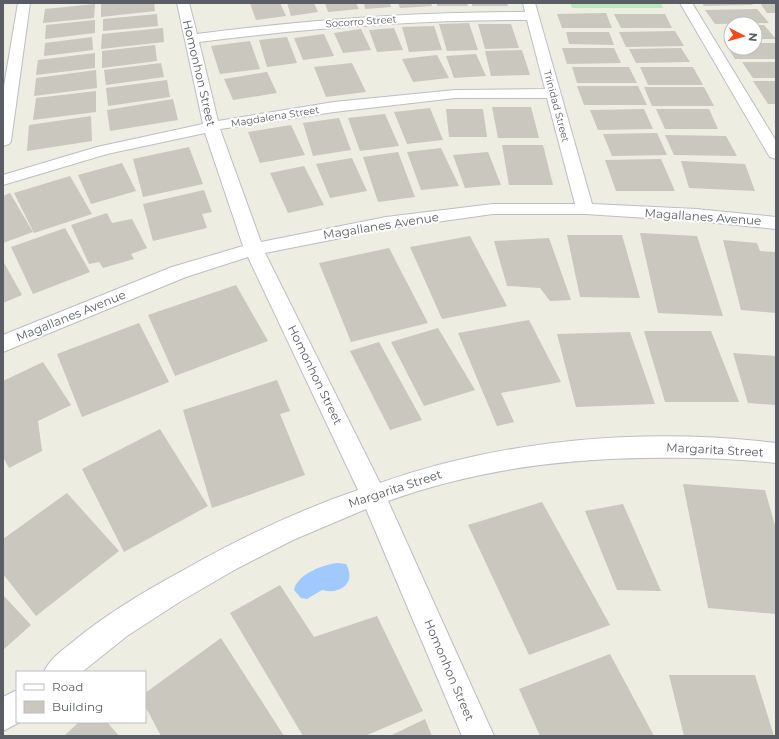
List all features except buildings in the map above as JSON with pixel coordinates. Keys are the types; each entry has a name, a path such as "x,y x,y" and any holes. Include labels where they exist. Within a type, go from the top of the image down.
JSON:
{"street":[{"path":"3,141 24,3"},
{"name":"Homonhon Street","path":"183,3 211,126 254,249 373,495 478,736"},
{"path":"686,3 776,154"},
{"name":"Socorro Street","path":"191,39 292,26 531,10"},
{"name":"Trinidad Street","path":"531,10 585,209"},
{"name":"Magdalena Street","path":"3,180 103,150 211,126 334,107 456,94 554,92"},
{"name":"Magallanes Avenue","path":"3,344 179,272 254,249 386,223 493,209 585,209 696,215 776,223"},
{"name":"Margarita Street","path":"60,671 115,627 222,561 298,524 373,495 448,473 528,456 590,449 688,447 776,453"},
{"path":"3,716 16,706"}],"green space":[{"path":"570,3 661,3 663,8 572,8"}],"water":[{"path":"338,563 346,564 349,571 348,582 345,586 335,591 322,590 307,599 301,598 294,590 300,579 312,571 326,565"}]}
